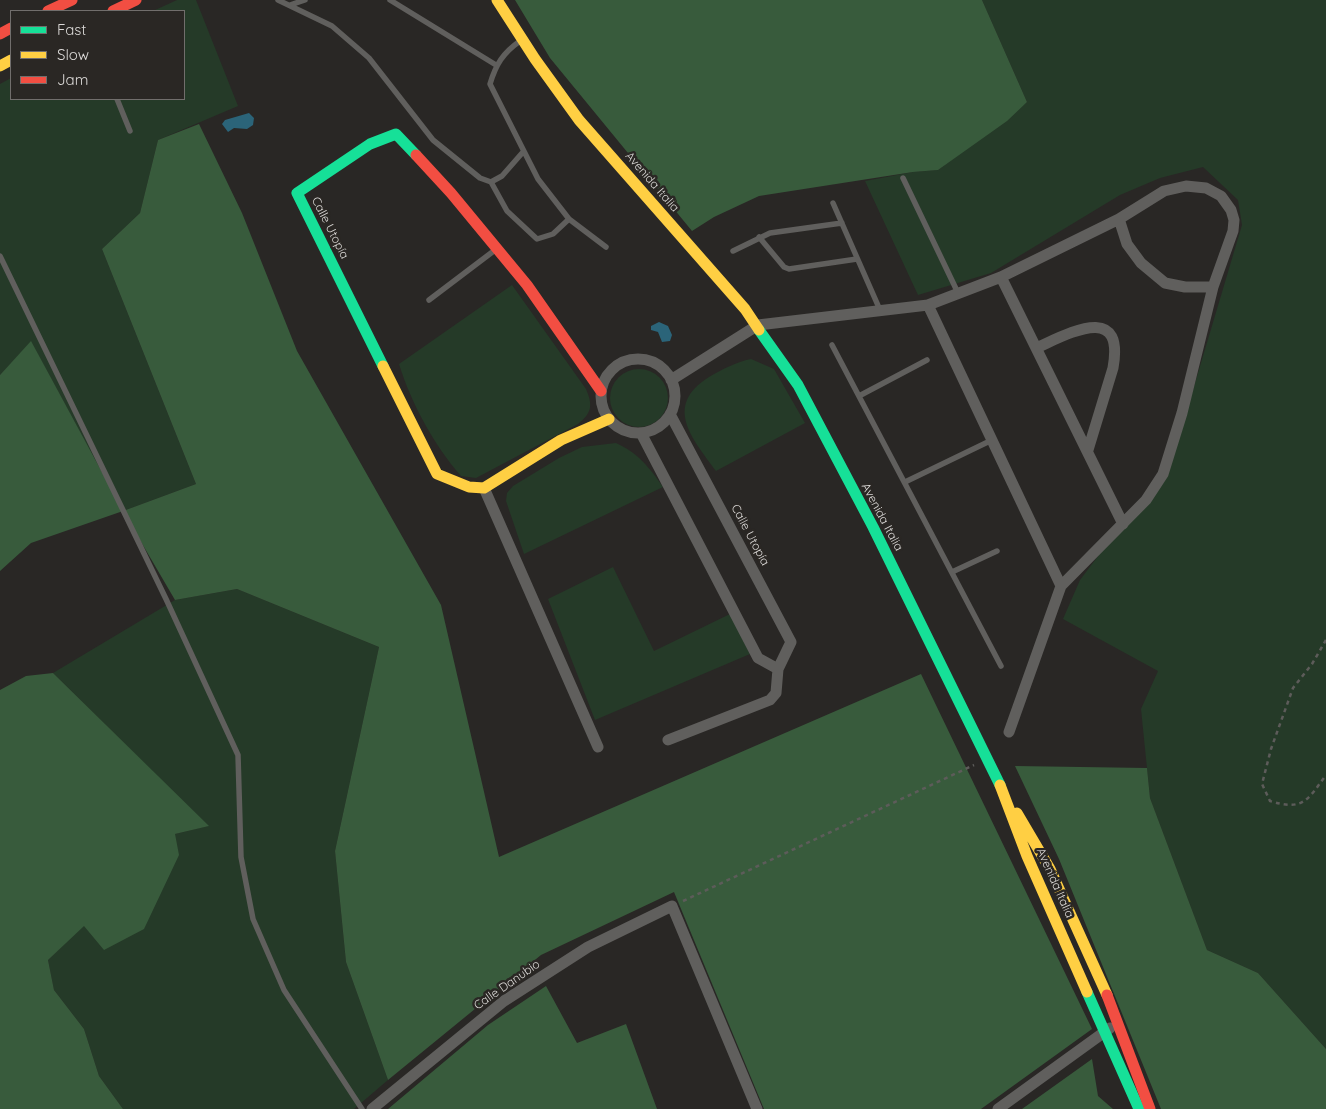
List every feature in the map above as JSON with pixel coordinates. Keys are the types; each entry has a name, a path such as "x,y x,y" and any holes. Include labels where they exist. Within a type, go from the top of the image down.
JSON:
{"main road":[{"path":"50,10 72,0"},
{"path":"117,10 136,0"},
{"name":"Avenida Italia","path":"497,0 522,40 579,120 758,325 798,385 877,536 1008,798 1027,856 1139,1109"},
{"name":"Calle Utopía","path":"484,488 468,488 437,474 297,193 370,144 396,134 451,192 527,285 601,391"},
{"path":"484,488 561,440 609,419"},
{"path":"1008,798 1041,851 1119,1022 1150,1109"}],"street":[{"path":"671,380 758,325 928,304 1001,278 1119,219 1164,191 1186,186 1206,188 1221,196 1231,210 1234,220 1229,246 1213,287 1182,413 1163,474 1146,500 1061,586 1009,732"},
{"path":"1119,219 1127,244 1141,263 1165,283 1185,288 1213,287"},
{"path":"1001,278 1088,450 1123,524"},
{"path":"928,304 1061,586"},
{"path":"1036,348 1080,329 1097,326 1104,328 1113,339 1115,355 1113,368 1088,450"},
{"path":"635,359 648,360 659,365 671,380 676,397 670,414 657,428 641,433 622,430 609,419 601,403 601,391 605,379 612,369 623,362 635,359"},
{"name":"Calle Utopía","path":"668,740 770,700 776,694 778,669 791,642 670,414"},
{"path":"641,433 758,658 778,669"},
{"path":"484,488 598,748"},
{"path":"672,906 757,1109"},
{"name":"Calle Danubio","path":"372,1109 504,1001 588,947 672,906"},
{"path":"998,1109 1119,1022"}],"lane":[{"path":"278,0 332,26 369,58 433,140 480,178 491,182 507,211 537,239 553,234 569,219"},
{"path":"290,6 305,0"},
{"path":"390,0 496,65"},
{"path":"522,40 507,50 496,65 490,84 538,180 569,219 606,247"},
{"path":"117,100 130,131"},
{"path":"491,182 502,176 523,152"},
{"path":"903,178 958,293"},
{"path":"832,203 880,310"},
{"path":"733,251 770,233 842,224"},
{"path":"759,237 784,267 789,270 857,259"},
{"path":"429,300 497,248"},
{"path":"0,256 166,599 238,755 241,858 253,919 284,990 362,1109"},
{"path":"832,345 906,482 1001,666"},
{"path":"859,396 927,360"},
{"path":"906,482 992,440"},
{"path":"952,572 997,551"}],"path":[{"path":"1326,640 1312,664 1293,688 1271,748 1262,784 1270,801 1289,806 1309,798 1326,775"},
{"path":"672,906 987,758"}],"green space":[{"path":"177,0 196,0 238,106 158,140 140,213 102,249 196,484 123,511 31,342 0,375 0,84 10,79 10,100 185,100 185,10 155,10"},
{"path":"515,0 982,0 1027,102 1007,121 938,170 913,172 759,196 714,217 692,231 550,58"},
{"path":"982,0 1326,0 1326,1049 1258,973 1207,950 1150,798 1141,709 1158,671 1063,619 1080,580 1173,457 1242,225 1238,200 1203,167 1160,178 1120,195 991,273 918,295 865,181 913,172 938,170 1027,102"},
{"path":"199,124 242,213 297,351 441,605 499,857 921,674 1092,1029 981,1109 764,1109 674,892 541,955 388,1080 346,962 335,851 379,647 237,589 175,600 123,511 196,484 102,249 140,213 158,140"},
{"path":"512,285 586,389 590,400 589,412 578,424 476,478 461,476 424,423 410,394 399,364"},
{"path":"31,341 123,511 31,543 0,571 0,375"},
{"path":"751,359 774,369 805,423 716,471 698,446 686,422 687,399 695,388 709,377 730,366"},
{"path":"633,369 645,369 660,377 668,392 668,404 660,419 645,427 633,427 618,419 610,404 610,392 618,377"},
{"path":"616,443 631,451 642,461 663,487 524,554 506,501 507,493 513,486 559,458 582,447"},
{"path":"613,567 654,651 730,614 750,654 595,720 548,599"},
{"path":"237,589 379,647 335,851 346,962 388,1080 354,1109 123,1109 99,1076 84,1029 54,990 48,960 175,834 208,826 53,673 175,600"},
{"path":"53,673 209,826 175,834 179,855 144,929 104,950 84,926 48,960 54,990 84,1029 99,1076 123,1109 0,1109 0,690 26,676"},
{"path":"1015,766 1147,768 1150,798 1207,950 1258,973 1326,1049 1326,1109 1161,1109 1059,859"},
{"path":"546,986 577,1043 626,1024 657,1109 388,1109 488,1025"},
{"path":"1092,1059 1098,1096 1113,1109 1022,1109"}],"water":[{"path":"249,113 254,118 253,125 247,129 234,128 228,132 222,124 225,120"},
{"path":"659,322 668,326 672,335 670,341 662,342 658,332 651,330 651,326"}],"traffic: fast":[{"path":"383,366 297,193 370,144 396,134 416,155"},
{"path":"759,330 798,385 873,527 1000,785"},
{"path":"1087,992 1139,1109"}],"traffic: slow":[{"path":"497,0 535,59 579,120 745,309 759,330"},
{"path":"0,66 10,61"},
{"path":"383,366 437,474 469,487 484,488 561,440 609,419"},
{"path":"1000,785 1027,856 1087,992"},
{"path":"1017,813 1050,869 1107,995"}],"traffic: jam":[{"path":"50,10 72,0"},
{"path":"115,10 136,0"},
{"path":"0,34 10,29"},
{"path":"416,155 451,193 527,285 601,391"},
{"path":"1107,995 1150,1109"}]}
